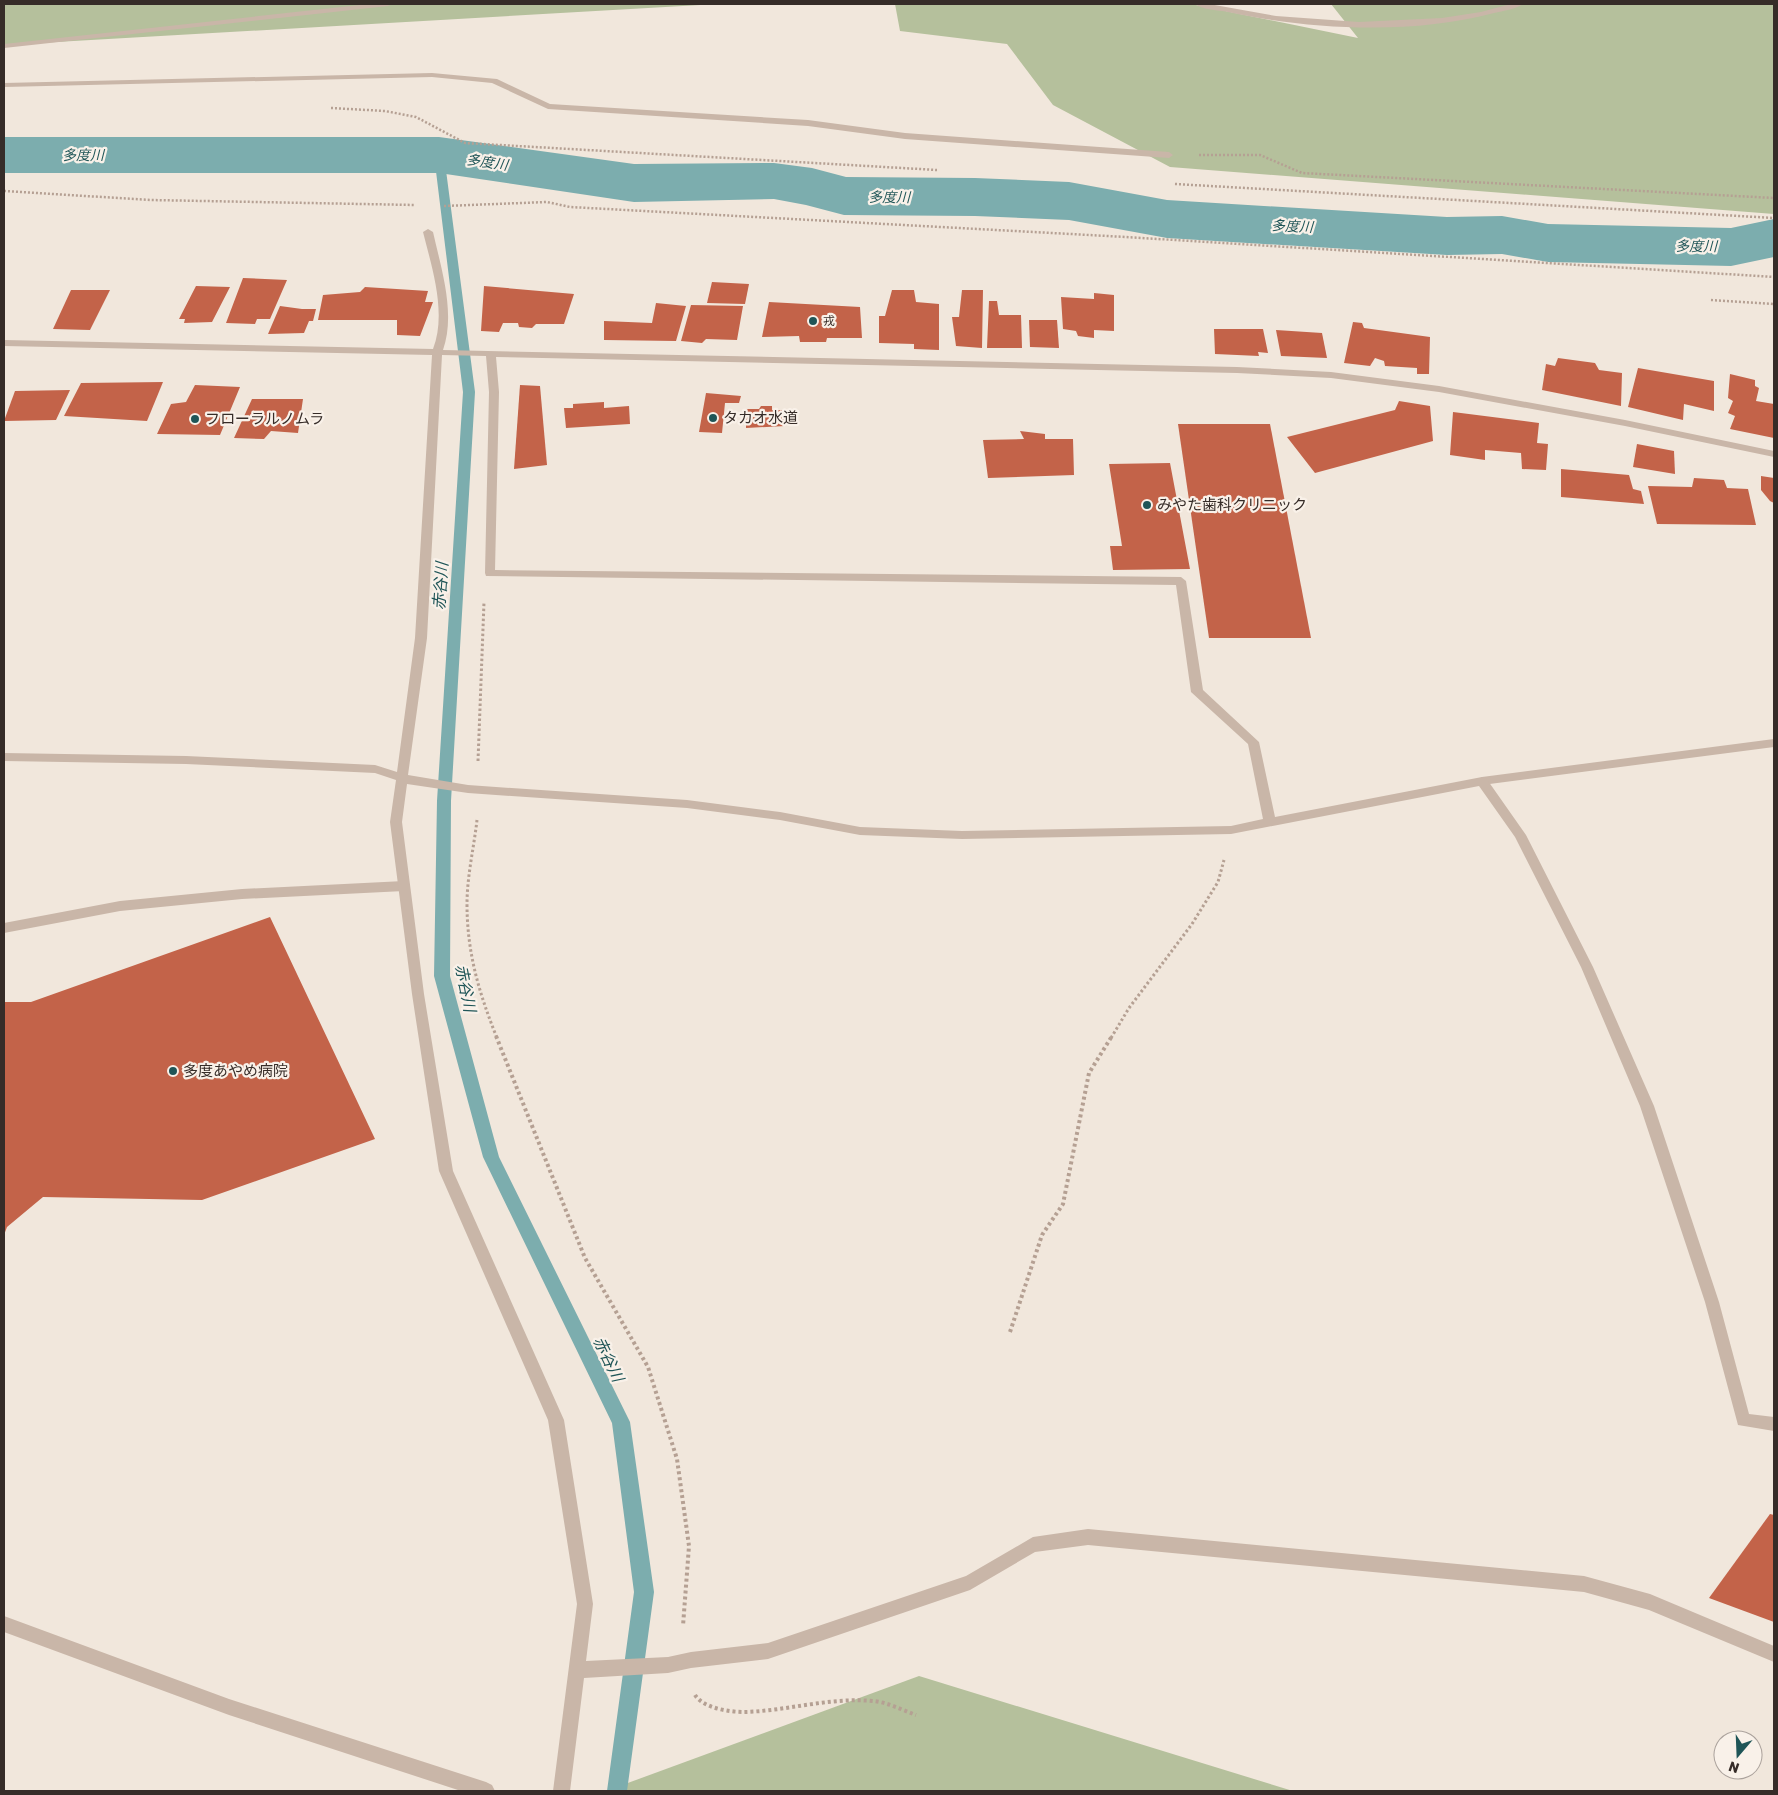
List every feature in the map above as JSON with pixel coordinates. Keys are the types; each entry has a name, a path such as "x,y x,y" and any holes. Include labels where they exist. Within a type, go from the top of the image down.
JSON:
{"street":[{"path":"4,46 388,4"},
{"path":"1198,4 1278,18 1353,24 1403,23 1454,18 1519,4"},
{"path":"4,85 432,75 494,81 548,106 808,123 905,136 1169,155"},
{"path":"428,232 442,304 441,346 437,353 421,638 409,779 396,822 418,994 446,1170 556,1420 585,1604 561,1791"},
{"path":"4,343 1208,369 1331,375 1487,396 1774,454"},
{"path":"491,354 494,392 490,573 1181,581 1197,692 1253,742 1270,822"},
{"path":"4,757 186,760 374,769 409,779 472,789 687,804 780,816 860,831 962,835 1231,830 1482,781 1774,742"},
{"path":"1482,781 1520,835 1587,967 1647,1106 1712,1302 1743,1420 1774,1424"},
{"path":"4,928 130,905 242,894 404,886"},
{"path":"577,1670 668,1665 768,1651 970,1582 1033,1545 1088,1537 1584,1584 1650,1602 1774,1654"},
{"path":"4,1624 229,1707 486,1791"}],"path":[{"path":"1169,155 1260,155 1302,173 1774,198"},
{"path":"4,191 151,200 419,205"},
{"path":"456,206 547,202 570,208 1116,237 1774,277"},
{"path":"1711,300 1774,304"},
{"path":"490,573 485,582 472,789 476,830 467,903 471,955 480,996 585,1258 648,1366 677,1459 690,1546 686,1661 691,1688 698,1700 720,1709 743,1712 831,1700 874,1700 916,1715"},
{"path":"1010,1332 1042,1235 1062,1204 1089,1073 1129,1008 1192,924 1218,882 1231,830"}],"green space":[{"path":"4,4 718,4 4,45"},
{"path":"895,4 1191,4 1358,38 1331,4 1774,4 1774,214 1170,167 1053,105 1007,44 900,31"},
{"path":"919,1676 1293,1791 606,1791"}],"building":[{"path":"243,278 287,280 270,319 257,319 255,324 226,323"},
{"path":"712,282 749,284 745,304 707,303"},
{"path":"196,286 230,287 212,322 184,323 185,319 179,319"},
{"path":"484,286 574,294 564,324 536,324 532,328 519,327 518,323 503,323 499,332 481,331"},
{"path":"365,287 428,291 425,302 433,302 420,336 397,335 397,320 318,320 323,295 360,292"},
{"path":"71,290 110,290 90,330 53,329"},
{"path":"892,290 914,290 916,302 939,304 939,350 914,349 914,344 879,343 879,316 885,316"},
{"path":"962,290 983,290 982,348 956,346 952,317 959,317"},
{"path":"1094,293 1114,295 1114,331 1094,330 1094,338 1078,336 1076,331 1063,329 1061,297 1094,299"},
{"path":"989,301 997,301 999,315 1021,315 1022,348 987,348"},
{"name":"戎","path":"769,302 860,307 862,338 827,338 826,342 800,342 799,336 762,337"},
{"path":"656,303 686,306 676,341 604,340 604,321 652,323"},
{"path":"691,305 743,306 737,340 706,339 702,343 681,341"},
{"path":"280,306 316,309 313,321 309,321 304,333 268,334"},
{"path":"1029,320 1057,320 1059,348 1030,347"},
{"path":"1353,322 1362,323 1364,328 1430,337 1429,374 1417,374 1417,368 1385,366 1384,361 1375,358 1370,366 1344,363"},
{"path":"1214,329 1263,329 1268,353 1258,352 1259,356 1215,354"},
{"path":"1276,330 1322,333 1327,358 1281,356"},
{"path":"1558,358 1595,363 1599,370 1622,373 1621,406 1542,390 1546,364 1555,366"},
{"path":"1638,368 1714,381 1714,411 1684,404 1683,420 1628,407"},
{"path":"1730,374 1755,380 1755,386 1759,388 1756,401 1774,404 1774,438 1730,429 1735,416 1728,413 1733,401 1728,398"},
{"path":"163,382 147,421 64,416 81,383"},
{"name":"フローラルノムラ","path":"195,385 240,387 220,435 157,434 171,404 186,402"},
{"path":"520,385 540,386 547,465 514,469"},
{"path":"70,390 56,420 4,421 15,391"},
{"name":"タカオ水道","path":"706,393 741,396 739,403 725,403 722,433 699,432"},
{"path":"252,399 303,399 298,433 271,431 264,439 234,438"},
{"path":"1399,401 1430,406 1433,441 1315,473 1287,437 1395,410"},
{"path":"604,402 604,408 629,406 630,424 566,428 564,408 573,408 573,404"},
{"path":"761,406 772,406 772,410 787,410 785,426 746,428 746,409 759,409"},
{"path":"1453,412 1539,423 1537,443 1548,444 1546,470 1522,469 1521,453 1485,450 1485,460 1450,455"},
{"path":"1178,424 1270,424 1311,638 1209,638"},
{"path":"1020,431 1045,434 1045,439 1073,439 1074,475 988,478 983,440 1024,439"},
{"path":"1637,444 1674,451 1675,474 1633,467"},
{"name":"みやた歯科クリニック","path":"1170,463 1190,569 1113,570 1110,546 1122,546 1109,464"},
{"path":"1561,469 1629,475 1633,489 1641,491 1644,504 1561,497"},
{"path":"1761,476 1774,478 1774,503 1761,490"},
{"path":"1694,478 1724,480 1727,488 1748,489 1756,525 1657,524 1648,486 1692,487"},
{"name":"多度あやめ病院","path":"270,917 375,1139 202,1200 43,1197 7,1227 4,1235 4,1002 31,1002"},
{"path":"1770,1514 1774,1515 1774,1622 1709,1598"}],"waterway":[{"name":"多度川","path":"4,155 439,155 634,183 774,181 812,187 844,196 975,197 1069,201 1167,219 1447,236 1502,235 1548,243 1731,247 1774,238"},
{"name":"赤谷川","path":"439,155 469,392 444,801 442,976 491,1157 621,1422 644,1592 617,1791"}],"place":[{"name":"戎","path":"813,321"},
{"name":"タカオ水道","path":"713,418"},
{"name":"フローラルノムラ","path":"195,419"},
{"name":"みやた歯科クリニック","path":"1147,505"},
{"name":"多度あやめ病院","path":"173,1071"}]}
